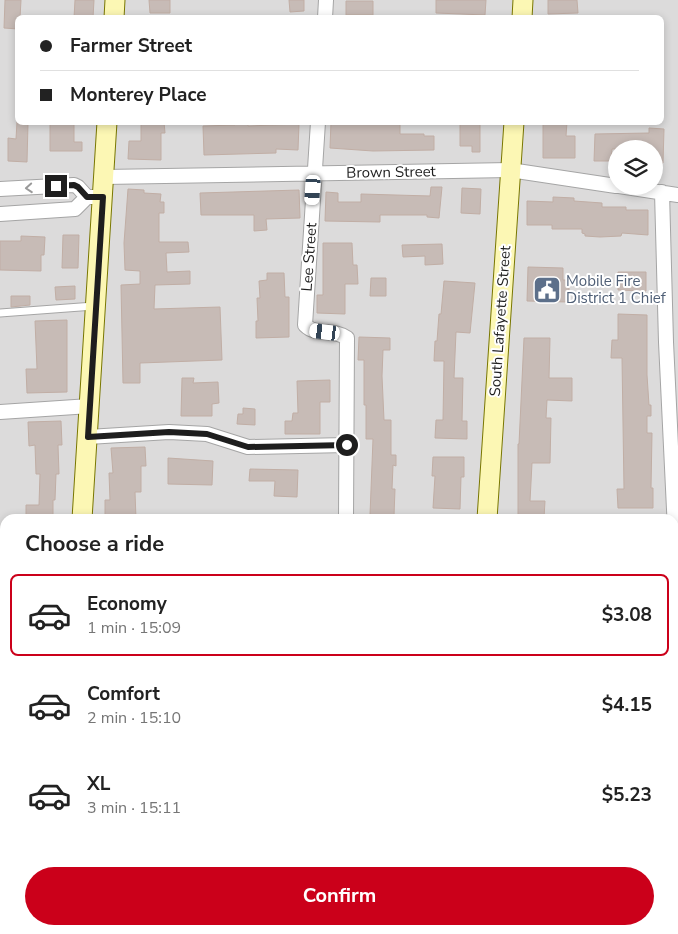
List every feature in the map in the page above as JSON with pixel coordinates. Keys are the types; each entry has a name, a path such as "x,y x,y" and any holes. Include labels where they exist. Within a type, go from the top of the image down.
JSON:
{"street":[{"path":"114,15 115,0"},
{"path":"325,15 326,0"},
{"path":"522,15 523,0"},
{"path":"82,514 96,306 95,197 104,177 107,125"},
{"name":"Lee Street","path":"318,125 305,324 310,330 340,334 347,338 347,445"},
{"name":"South Lafayette Street","path":"486,514 514,125"},
{"name":"Brown Street","path":"104,177 510,170 608,185"},
{"path":"0,189 74,185 95,197"},
{"name":"Brown Street","path":"663,192 678,195"},
{"path":"662,195 666,342 674,514"},
{"path":"0,214 75,210 95,197"},
{"path":"0,412 90,406"},
{"path":"88,437 169,432 207,434 248,447 347,445 346,514"}],"lane":[{"path":"0,313 96,306"}],"shaded area":[{"path":"0,0 678,0 678,514 0,514"}],"building":[{"path":"5,0 21,0 20,15 15,15 15,29 4,28"},
{"path":"75,0 94,0 93,15 74,15"},
{"path":"149,0 170,0 170,13 150,13"},
{"path":"289,0 304,0 304,11 290,12"},
{"path":"436,0 486,0 485,15 436,13"},
{"path":"548,0 577,0 578,13 548,14"},
{"path":"346,1 373,1 373,15 346,15"},
{"path":"17,125 28,125 27,162 8,161 8,138 16,139"},
{"path":"50,125 74,125 74,142 82,142 82,151 50,151"},
{"path":"141,125 164,125 165,133 161,133 161,160 128,159 129,141 141,141"},
{"path":"299,125 298,150 276,149 276,153 204,155 203,126"},
{"path":"331,125 400,125 400,134 434,136 434,150 373,151 330,148"},
{"path":"460,125 480,125 480,152 472,152 472,146 460,146"},
{"path":"543,125 567,125 566,136 575,136 575,158 543,158"},
{"path":"649,128 664,129 663,163 663,140 608,140 608,161 594,161 595,134 649,133"},
{"path":"431,187 442,187 439,218 427,217 427,215 380,215 380,222 325,221 326,192 338,193 338,202 361,202 361,194 430,196"},
{"path":"462,188 481,189 480,214 461,213"},
{"path":"128,189 144,190 144,193 161,194 160,202 164,202 164,213 159,213 159,242 188,242 189,252 166,253 167,272 190,271 190,284 155,285 154,309 220,307 222,360 140,363 140,383 123,383 121,285 140,284 140,271 125,270 124,243"},
{"path":"299,190 300,218 266,219 267,230 254,231 254,215 201,215 200,193"},
{"path":"553,197 574,198 574,201 602,203 602,207 626,207 626,210 648,210 648,235 622,233 621,236 585,236 582,233 582,229 552,229 552,225 527,225 527,201 553,202"},
{"path":"63,235 79,235 78,268 62,268"},
{"path":"21,236 45,237 44,255 41,255 41,271 0,270 0,241 21,241"},
{"path":"323,243 352,243 353,265 357,265 358,284 345,284 345,314 317,313 317,295 323,295"},
{"path":"442,244 443,264 425,265 425,256 403,257 402,245"},
{"path":"528,267 563,268 563,280 569,280 569,302 527,301"},
{"path":"618,272 646,272 646,291 618,290"},
{"path":"267,273 284,273 285,297 289,297 289,337 256,338 256,321 258,321 257,298 260,298 259,281 267,280"},
{"path":"371,278 386,278 386,296 370,296"},
{"path":"444,281 475,283 470,333 456,332 454,378 463,378 462,421 467,421 467,439 435,438 436,420 443,420 444,361 434,361"},
{"path":"75,286 75,299 56,300 55,287"},
{"path":"11,296 30,296 30,305 11,307"},
{"path":"618,314 647,315 647,375 651,416 647,416 647,433 652,433 651,488 653,488 653,508 618,508 617,489 624,489 622,358 611,358 612,340 618,340"},
{"path":"67,320 67,392 27,393 26,369 37,369 35,321"},
{"path":"359,337 390,338 390,350 383,350 382,376 384,420 391,420 391,455 396,455 396,466 393,465 392,489 395,489 394,514 370,514 373,439 366,439 364,360 358,360"},
{"path":"524,338 550,338 549,378 572,378 572,401 547,400 546,418 551,418 550,463 532,463 530,501 545,501 544,514 518,514"},
{"path":"182,378 194,378 193,383 218,382 219,403 212,404 212,416 181,416"},
{"path":"330,380 330,402 320,402 320,434 285,434 285,421 292,421 293,413 298,413 297,381"},
{"path":"243,408 255,409 255,425 237,424 238,414 243,414"},
{"path":"61,421 62,445 58,445 59,474 56,474 53,514 26,514 26,505 39,505 40,474 36,474 35,445 29,446 28,422"},
{"path":"145,447 146,466 141,466 141,492 135,492 136,514 105,514 105,500 110,500 109,473 113,473 111,448"},
{"path":"433,457 464,457 464,477 461,477 460,509 433,508 435,476 432,476"},
{"path":"168,458 213,461 212,485 168,484"},
{"path":"250,469 298,470 297,497 274,496 275,481 249,481"}],"place":[{"name":"Mobile Fire District 1 Chief","path":"547,290"}],"route":[{"path":"56,186 74,185 87,197 103,197 88,437 169,432 207,434 248,447 347,445"}]}
